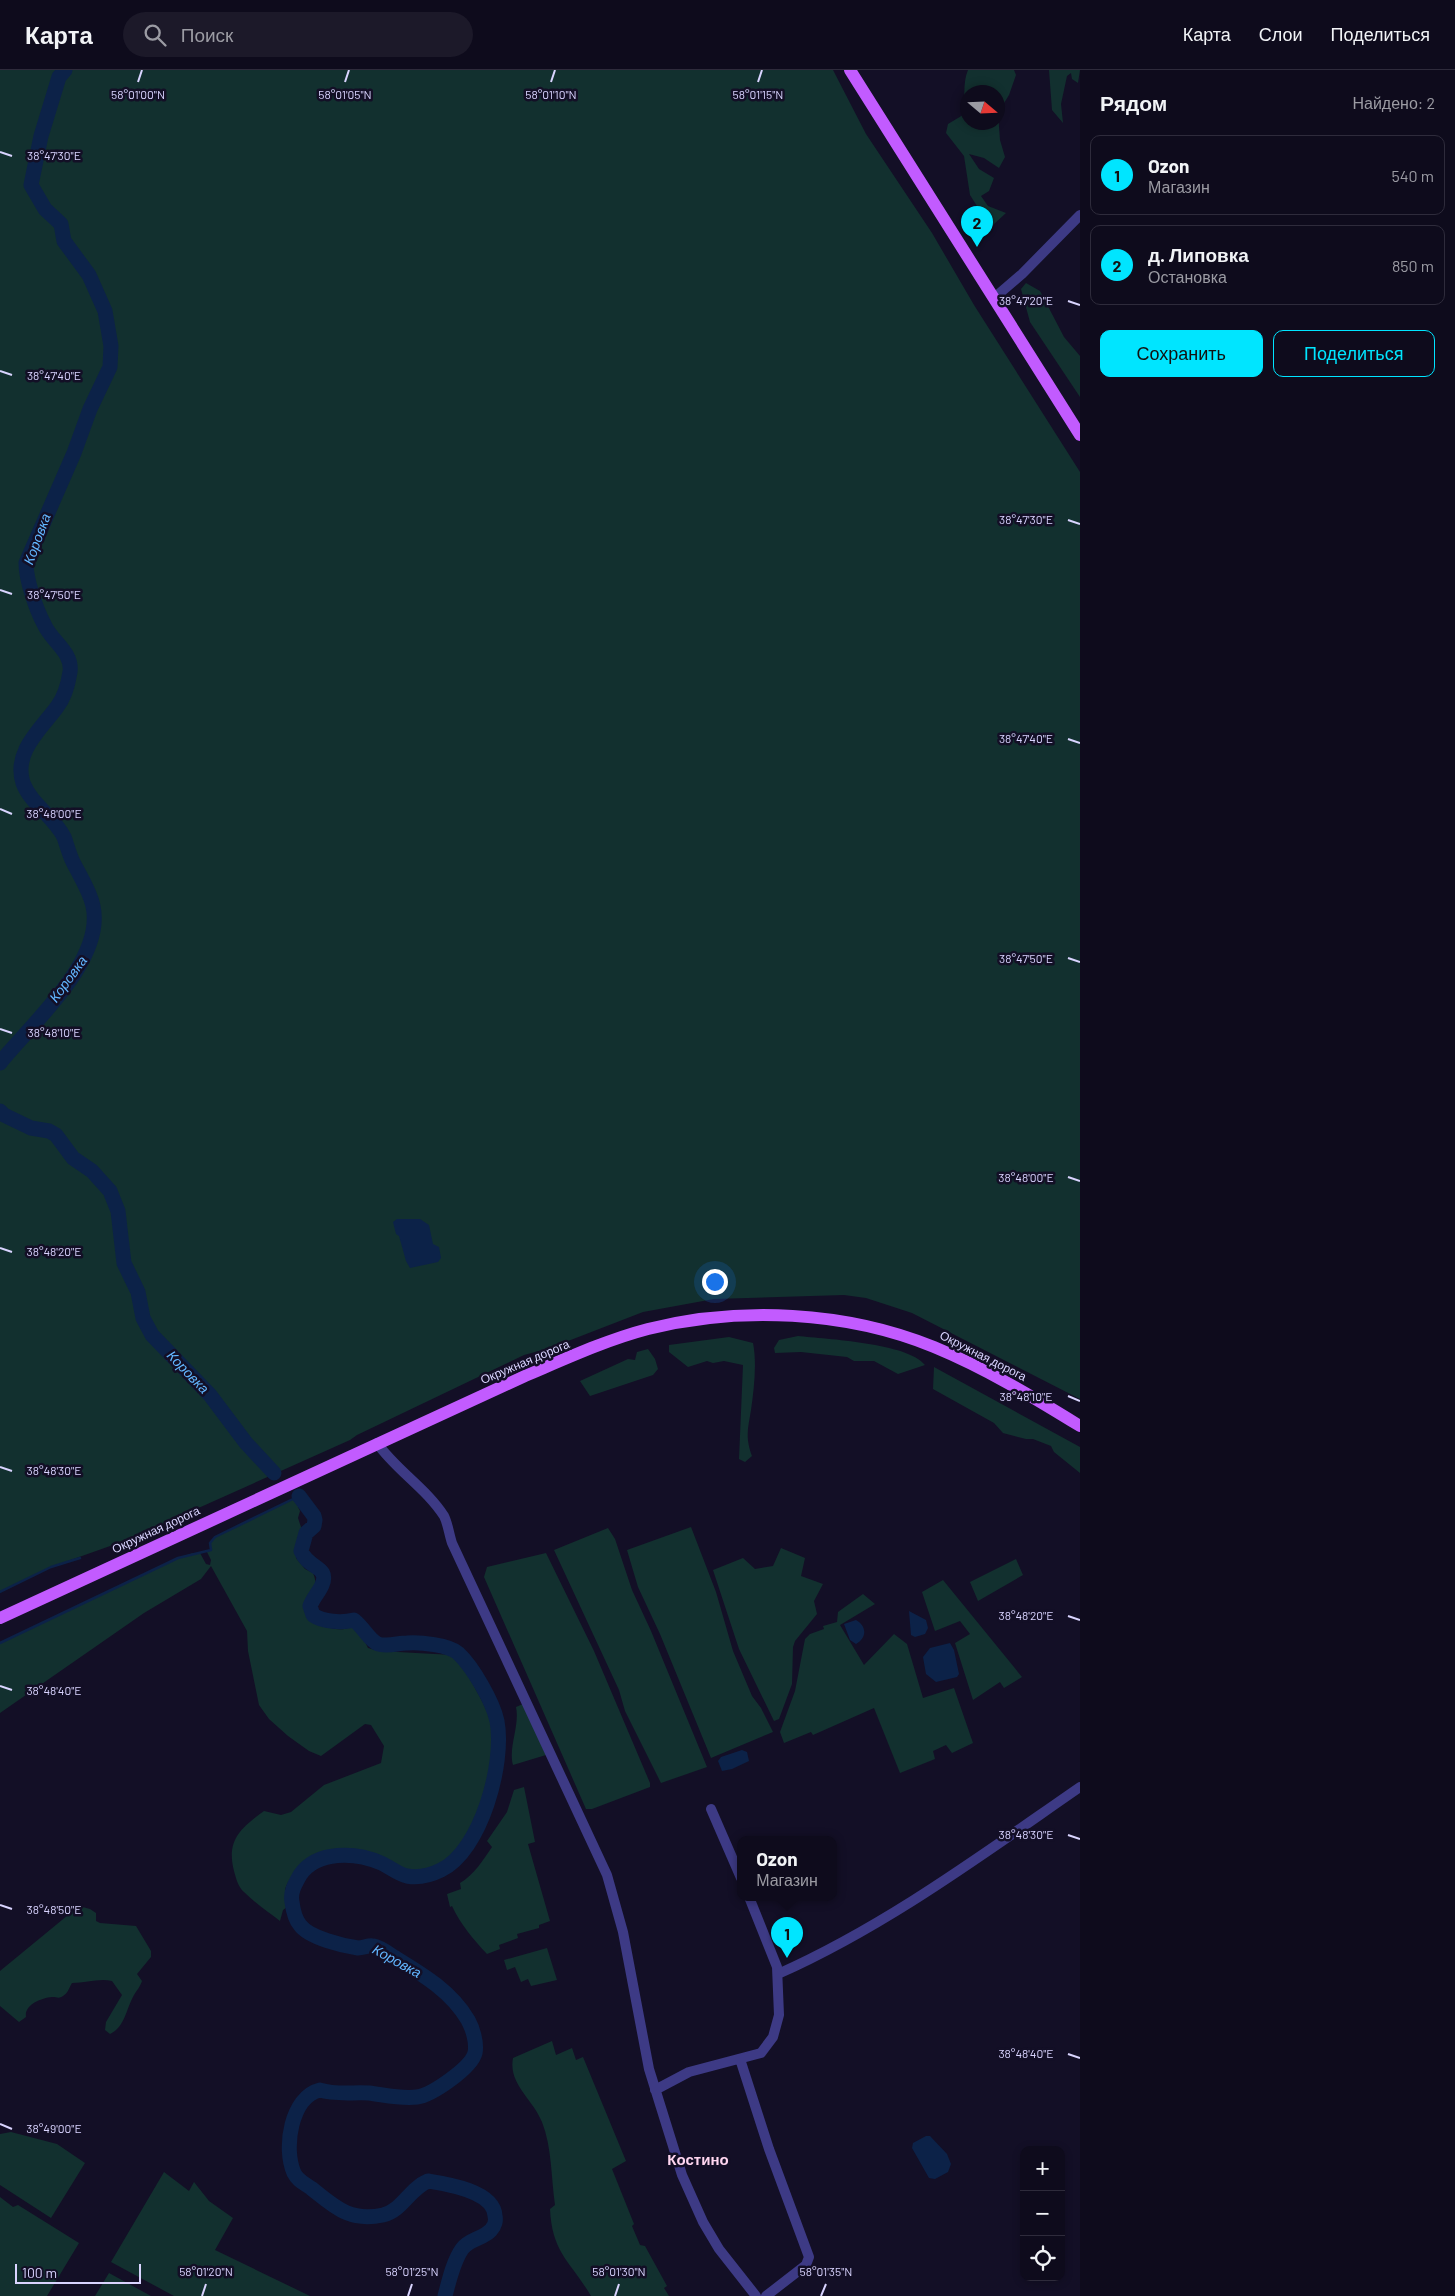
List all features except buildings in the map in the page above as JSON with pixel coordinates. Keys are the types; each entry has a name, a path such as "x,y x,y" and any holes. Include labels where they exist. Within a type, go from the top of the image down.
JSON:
{"main road":[{"path":"850,70 1080,435"},
{"name":"Окружная дорога","path":"0,1618 525,1376 611,1341 648,1329 688,1321 766,1315 804,1317 841,1322 909,1338 954,1355 1080,1426"}],"street":[{"path":"994,298 1022,274 1080,215"},
{"path":"377,1444 390,1462 415,1484 445,1519 452,1543 602,1861 623,1932 643,2045 682,2175 703,2222 727,2262 756,2296"},
{"path":"778,1974 848,1941 967,1865 1080,1787"},
{"path":"711,1809 737,1869"},
{"path":"655,2090 690,2072 761,2053 773,2036 779,2015 778,1974 775,1959 751,1901"},
{"path":"740,2058 769,2149 809,2257 806,2264 800,2270 766,2296"}],"green space":[{"path":"0,70 833,70 866,134 932,233 974,305 1080,472 1080,1399 912,1313 866,1298 844,1295 714,1299 643,1312 550,1348 524,1355 350,1440 127,1540 51,1567 0,1592"},
{"path":"968,70 1014,70 1016,75 1005,102 1005,85 965,85"},
{"path":"1049,70 1080,70 1078,83 1072,79 1071,73 1067,76 1061,104 1063,123 1052,110"},
{"path":"960,117 960,130 999,130 1005,157 999,168 984,158 969,154 979,169 994,178 989,191 981,196 988,206 1006,213 993,225 982,214 970,195 964,156 946,133 948,124"},
{"path":"1026,283 1040,291 1064,337 1080,356 1080,397 1030,322 1021,289"},
{"path":"798,1336 866,1343 885,1347 916,1358 925,1365 898,1374 874,1361 854,1361 847,1357 801,1352 775,1353 774,1348 779,1340"},
{"path":"729,1337 753,1343 754,1385 748,1433 748,1443 752,1456 745,1462 739,1459 743,1365 724,1361 713,1363 707,1361 688,1367 669,1352 669,1345"},
{"path":"648,1349 655,1359 658,1369 653,1375 590,1396 580,1381 628,1359 635,1360 637,1352"},
{"path":"934,1367 1080,1447 1080,1473 1054,1452 1051,1446 1033,1439 1003,1433 994,1423 933,1389"},
{"path":"299,1496 302,1503 298,1507 300,1511 298,1518 303,1533 296,1558 305,1569 313,1573 315,1578 315,1586 304,1604 305,1613 315,1621 333,1629 351,1627 359,1630 368,1648 379,1651 453,1655 464,1669 483,1703 492,1724 495,1741 483,1798 471,1828 463,1842 442,1864 428,1872 416,1874 406,1872 366,1853 345,1850 324,1854 305,1864 289,1880 285,1892 287,1907 283,1910 280,1921 253,1900 239,1885 232,1860 232,1851 237,1836 248,1823 264,1811 281,1815 291,1812 324,1785 381,1763 384,1746 371,1725 365,1724 321,1756 309,1751 269,1719 259,1705 248,1651 247,1631 211,1566 201,1579 144,1613 0,1713 0,1643 178,1558 193,1553 200,1553 206,1564 210,1565 211,1560 207,1552 211,1550 210,1543 215,1537"},
{"path":"691,1527 716,1592 733,1651 752,1696 761,1708 773,1732 711,1758 660,1634 638,1587 627,1550"},
{"path":"608,1528 615,1539 632,1590 707,1767 661,1783 625,1711 619,1690 554,1550"},
{"path":"781,1548 805,1558 801,1576 823,1584 814,1601 817,1614 795,1641 793,1647 792,1684 779,1719 774,1721 739,1649 713,1570 743,1558 755,1569 773,1566"},
{"path":"546,1553 594,1651 650,1783 650,1787 592,1809 586,1809 484,1577 487,1567"},
{"path":"1016,1559 1023,1575 978,1601 970,1582"},
{"path":"943,1580 1022,1677 1004,1688 1000,1682 973,1700 955,1643 970,1634 960,1621 935,1631 922,1592"},
{"path":"863,1594 875,1604 840,1625 864,1665 894,1634 907,1644 923,1698 954,1688 973,1743 952,1753 946,1745 933,1751 935,1759 900,1773 874,1708 813,1735 811,1732 784,1743 780,1732 795,1691 805,1639 810,1634 824,1629 823,1626 837,1622 838,1612"},
{"path":"523,1704 546,1755 513,1765 512,1751 517,1722 516,1707"},
{"path":"524,1787 535,1842 528,1844 550,1921 539,1925 539,1928 517,1934 518,1938 499,1945 500,1949 487,1954 459,1919 452,1906 450,1907 447,1894 461,1889 460,1883 470,1876 482,1862 492,1847 487,1841 507,1812 514,1790"},
{"path":"79,1906 96,1913 96,1921 100,1923 136,1926 151,1951 151,1957 137,1974 142,1981 131,2000 125,2017 119,2027 110,2034 105,2030 106,2022 122,1995 112,1981 72,1983 62,1997 52,1997 34,2003 28,2009 26,2017 19,2022 0,2006 0,1971"},
{"path":"547,1948 557,1980 531,1986 528,1979 521,1982 515,1967 507,1970 504,1960"},
{"path":"552,2041 556,2055 572,2048 576,2060 583,2057 626,2161 612,2169 634,2224 632,2226 640,2245 645,2246 667,2286 664,2288 669,2296 591,2296 559,2247 554,2236 550,2209 555,2205 545,2132 538,2114 518,2084 512,2067 513,2058"},
{"path":"11,2132 57,2144 85,2163 51,2218 0,2185 0,2134"},
{"path":"164,2172 189,2191 194,2182 209,2201 233,2218 215,2250 310,2296 174,2296 111,2262"},
{"path":"0,2197 13,2207 18,2205 79,2243 47,2296 0,2296"},
{"path":"109,2273 151,2296 95,2296"}],"water":[{"path":"397,1219 420,1219 429,1225 433,1244 439,1247 441,1258 438,1262 410,1268 406,1261 399,1236 396,1234 393,1222"},
{"path":"909,1611 926,1620 928,1628 925,1634 915,1637 911,1635"},
{"path":"856,1620 862,1625 864,1635 856,1644 850,1640 844,1624"},
{"path":"950,1643 954,1650 959,1674 957,1677 936,1682 926,1674 923,1657 930,1648"},
{"path":"742,1750 747,1752 749,1761 732,1769 722,1771 718,1761 721,1757"},
{"path":"926,2136 930,2136 947,2154 951,2164 948,2172 935,2179 929,2178 912,2148 913,2143"}],"waterway":[{"name":"Коровка","path":"0,1063 46,1011 77,970 88,948 94,927 92,900 72,859 64,837 27,791 21,772 25,751 62,699 70,672 68,658 47,630 38,611 30,586 26,563 74,453 90,409 110,367 111,346 105,311 89,275 64,241 61,224 45,209 31,185 41,136 59,77 65,70"},
{"name":"Коровка","path":"0,1111 4,1115 31,1128 49,1131 56,1135 73,1158 92,1171 110,1191 118,1211 124,1263 138,1292 143,1318 152,1335 210,1395 246,1443 274,1473"},
{"path":"0,1643 178,1558 211,1550 210,1543 215,1537 299,1496"},
{"name":"Коровка","path":"299,1496 315,1520 314,1526 306,1533 301,1551 304,1557 321,1571 324,1579 310,1606 313,1615 333,1621 354,1620 378,1644 426,1644 454,1650 464,1659 476,1676 487,1695 497,1721 499,1739 497,1759 487,1804 468,1845 455,1860 437,1872 416,1877 404,1875 371,1859 349,1855 327,1857 307,1867 293,1888 292,1895 292,1905 298,1923 305,1930 336,1943 358,1948 373,1946 384,1950 435,1984 453,2000 468,2020 474,2036 475,2053 459,2073 441,2086 417,2097 320,2090 302,2102 296,2113 290,2138 291,2163 297,2178 335,2207 352,2215 371,2217 390,2212 428,2181 468,2190 487,2200 493,2207 494,2225 488,2233 468,2243 462,2249 454,2266 445,2296"},
{"path":"0,1592 51,1567 80,1558"}],"place":[{"name":"д. Липовка","path":"977,247"},
{"name":"Ozon","path":"787,1958"}],"district":[{"name":"Костино","path":"698,2160"}]}
